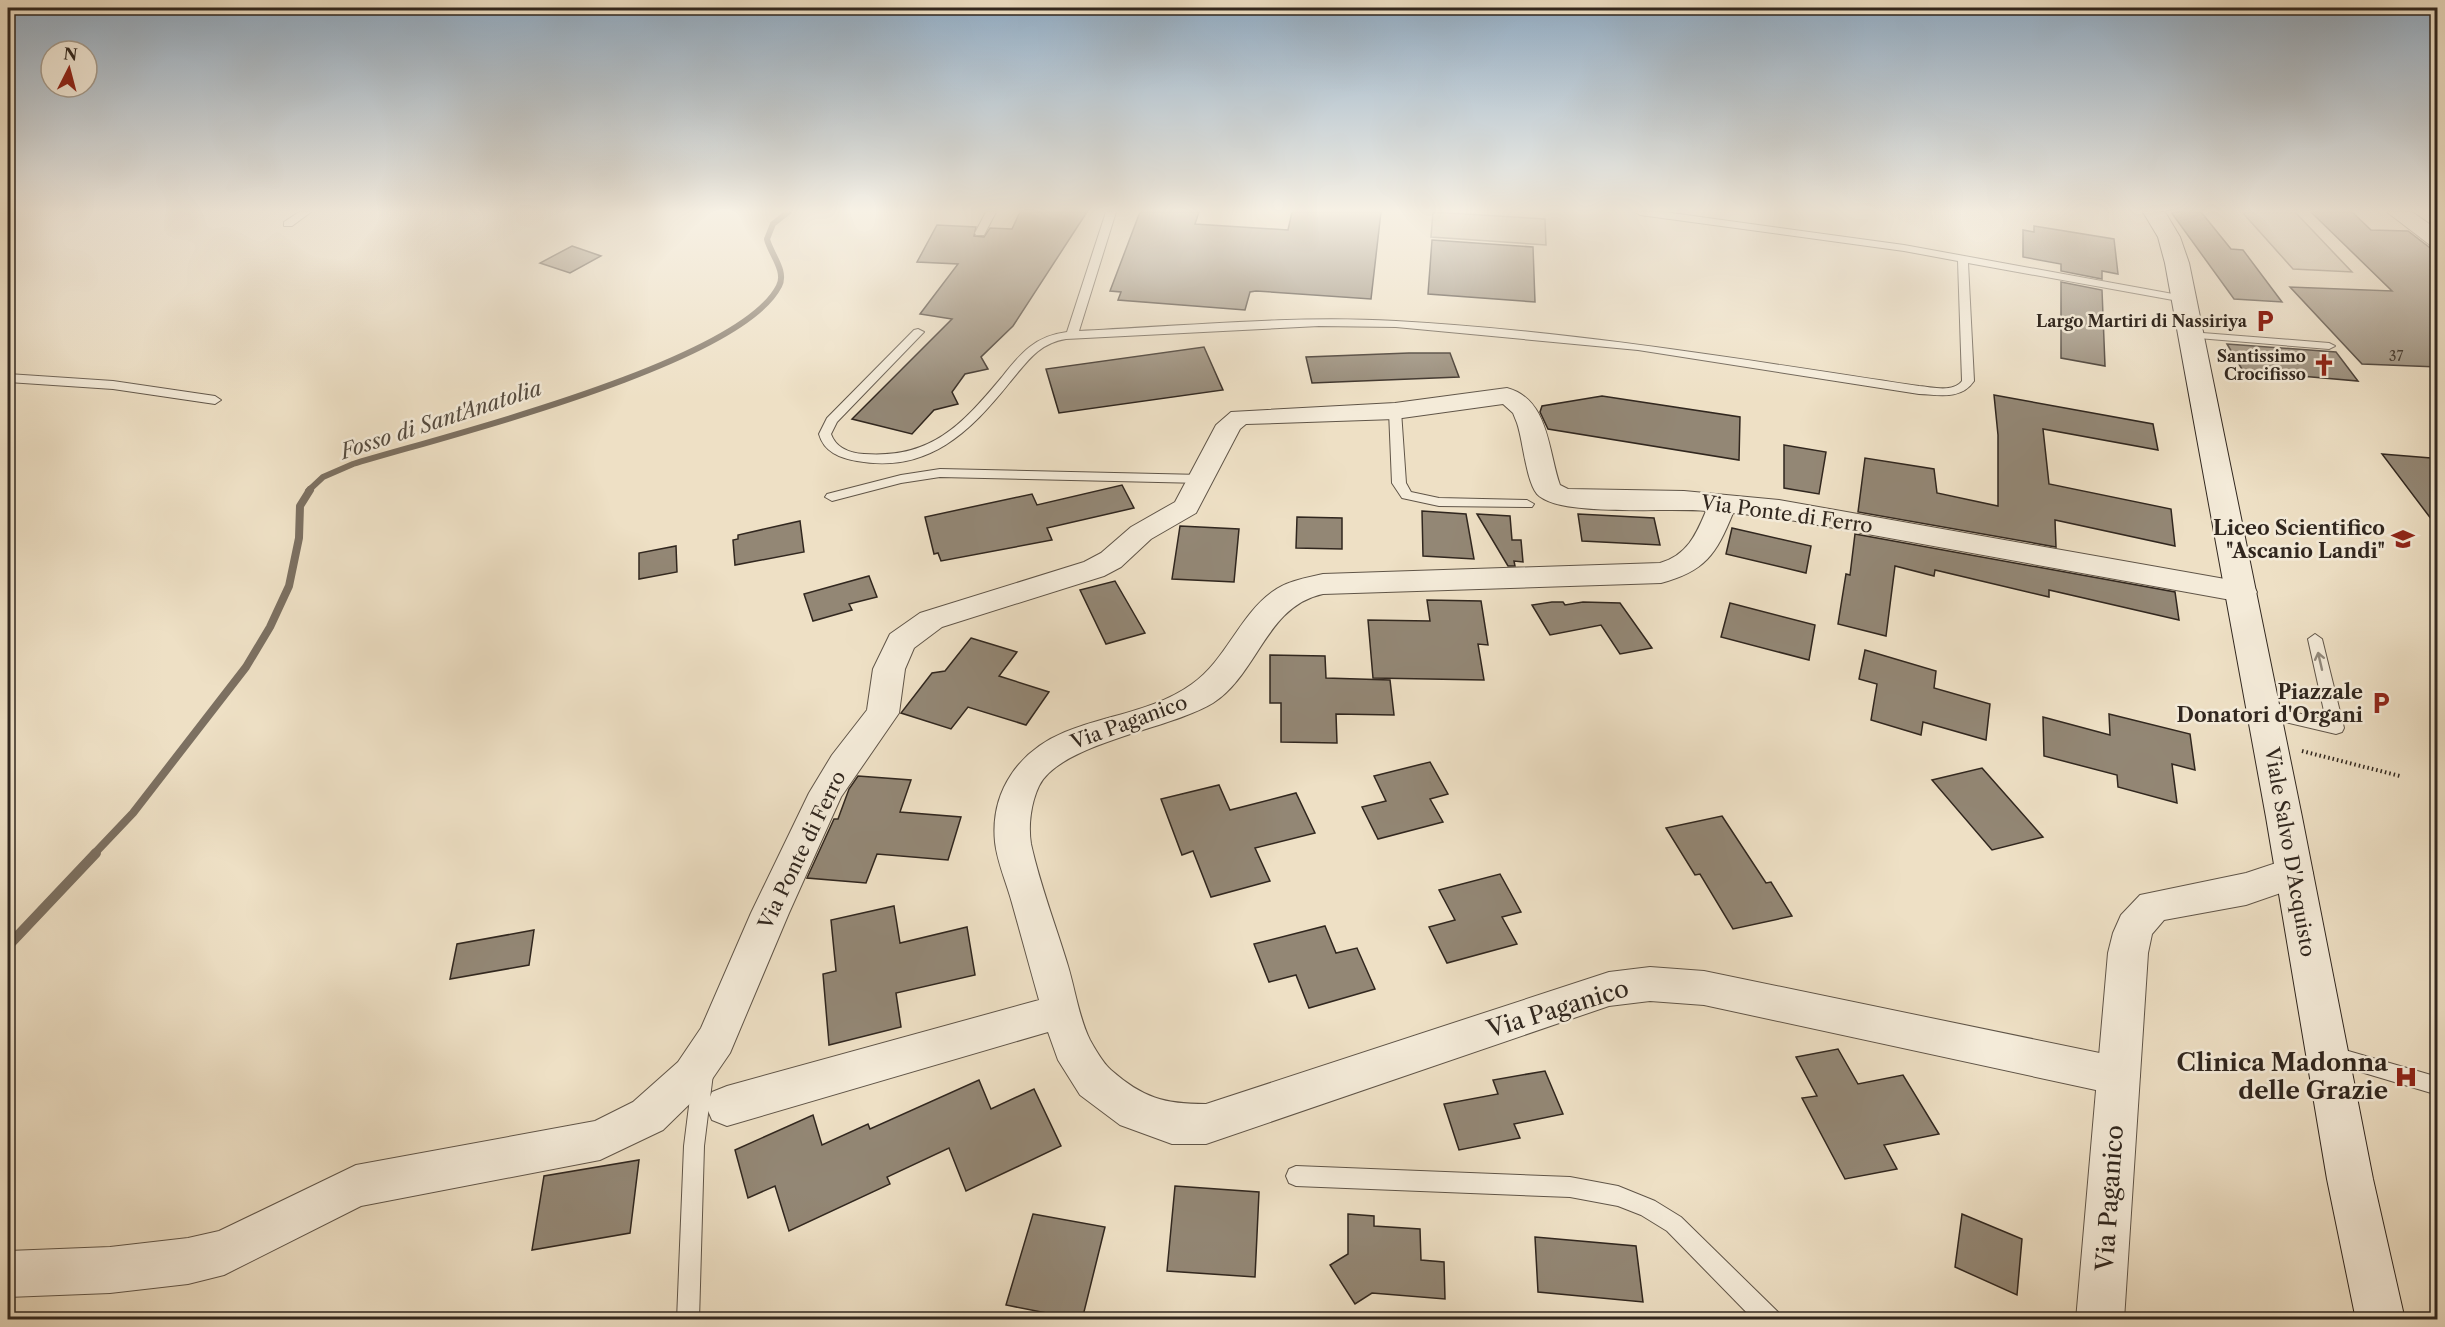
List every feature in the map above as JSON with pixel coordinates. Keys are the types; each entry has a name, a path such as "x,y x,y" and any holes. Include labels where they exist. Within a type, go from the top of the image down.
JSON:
{"main road":[{"name":"Viale Salvo D'Acquisto","path":"2179,274 2242,592 2350,1179 2381,1320"},
{"name":"Via Paganico","path":"2100,1320 2129,944 2134,929 2142,916 2154,906 2246,889 2294,873"}],"street":[{"name":"Via Ponte di Ferro","path":"8,1274 110,1270 188,1261 224,1252 356,1186 600,1140 623,1131 659,1108 707,1056 731,1009 759,937 826,793 843,764 883,713 889,669 901,642 931,620 1079,575 1107,563 1141,533 1181,511 1202,479 1229,424 1240,417 1395,411 1507,396 1522,405 1532,429 1546,486 1559,496 1584,501 1669,500 1724,503 1808,514 2242,592"},
{"name":"Via Paganico","path":"1724,503 1697,557 1683,567 1661,573 1323,584 1300,589 1283,597 1267,611 1225,674 1202,694 1166,712 1078,739 1038,762 1026,776 1016,795 1012,825 1017,856 1077,1059 1095,1082 1135,1111 1172,1125 1206,1124 1242,1114 1609,989 1665,984 1704,988 2119,1076"},
{"path":"727,1106 1061,1011"}],"lane":[{"path":"1072,335 1091,274"},
{"path":"918,332 831,421 825,434 826,440 837,450 853,456 874,459 907,455 935,448 970,423 1034,347 1046,340 1072,335 1326,323 1396,324 1638,347 1919,390 1950,392 1963,388 1968,381 1964,274"},
{"path":"2049,274 2184,299"},
{"path":"2190,335 2328,346"},
{"path":"8,378 113,385 215,400"},
{"path":"1395,411 1400,483 1407,495 1431,501 1527,504"},
{"path":"832,497 901,479 940,473 1202,479"},
{"path":"2264,711 2336,728 2315,639"},
{"path":"2326,1054 2438,1086"},
{"name":"Via Ponte di Ferro","path":"688,1320 694,1146 707,1056"},
{"path":"1296,1176 1570,1187 1618,1196 1648,1208 1674,1224 1770,1320"}],"path":[{"path":"2336,759 2400,776"}],"building":[{"path":"950,274 1047,274 1013,326 981,357 988,369 965,374 952,392 958,404 934,410 912,434 852,419 952,319 920,314"},
{"path":"1116,274 1374,274 1371,299 1256,291 1250,292 1245,310 1118,300 1121,292 1110,291"},
{"path":"1429,274 1534,274 1535,302 1428,294"},
{"path":"2076,274 2102,274 2102,279"},
{"path":"2216,274 2261,274 2282,302 2234,299"},
{"path":"2374,274 2438,274 2438,367 2362,364 2290,287 2392,291"},
{"path":"2061,282 2102,290 2105,366 2061,358"},
{"path":"2227,344 2336,352 2358,381 2243,371"},
{"path":"1204,347 1223,390 1059,413 1046,369"},
{"path":"1450,353 1459,377 1312,383 1306,357"},
{"path":"1994,395 2153,424 2158,450 2043,429 2049,484 2171,509 2175,546 2055,520 2056,547 1858,512 1865,458 1934,469 1937,493 1998,506 1998,435"},
{"path":"1602,396 1740,417 1739,460 1548,429 1540,412 1542,406"},
{"path":"1784,445 1826,452 1819,494 1784,488"},
{"path":"2382,454 2431,458 2438,466 2438,528"},
{"path":"1122,485 1134,508 1047,528 1052,540 941,561 938,553 934,554 925,517 1032,494 1037,505"},
{"path":"1422,511 1466,514 1474,559 1423,556"},
{"path":"1477,514 1510,516 1512,540 1521,540 1523,562 1514,561 1515,566 1508,566"},
{"path":"1578,514 1654,518 1660,545 1582,541"},
{"path":"1297,517 1342,518 1342,549 1296,548"},
{"path":"800,521 804,552 735,565 733,540 738,539 738,535"},
{"path":"1180,526 1239,529 1234,582 1172,579"},
{"path":"1732,528 1811,546 1806,573 1726,554"},
{"path":"1855,534 2175,592 2179,620 2049,590 2049,597 1935,570 1934,576 1895,566 1886,636 1838,624 1846,574 1850,575"},
{"path":"676,546 677,572 639,579 639,553"},
{"path":"869,576 877,597 849,604 852,610 813,621 804,594"},
{"path":"1115,581 1145,633 1106,644 1080,590"},
{"path":"1427,600 1481,601 1488,645 1478,644 1484,680 1373,678 1368,620 1430,621"},
{"path":"1563,602 1565,605 1583,602 1620,603 1652,648 1620,654 1601,625 1550,635 1532,605"},
{"path":"1730,603 1815,625 1809,660 1721,637"},
{"path":"971,638 1017,652 999,676 1049,692 1026,725 968,707 951,729 901,713 932,673 945,671"},
{"path":"1865,650 1936,671 1934,688 1990,704 1986,740 1923,722 1921,735 1871,720 1877,684 1859,679"},
{"path":"1270,655 1325,656 1326,678 1390,680 1394,715 1336,714 1337,743 1281,742 1281,703 1270,703"},
{"path":"2109,714 2190,734 2195,770 2172,764 2177,803 2118,787 2117,775 2044,756 2043,717 2110,735"},
{"path":"1430,762 1448,794 1430,799 1443,822 1378,839 1362,807 1386,801 1374,776"},
{"path":"1982,768 2043,837 1992,850 1932,780"},
{"path":"858,776 911,780 900,812 961,817 948,860 877,854 866,883 807,878 834,819 838,819 849,789"},
{"path":"1219,785 1230,810 1296,793 1315,833 1255,848 1270,881 1211,897 1193,851 1182,855 1161,799"},
{"path":"1722,816 1766,883 1771,882 1792,916 1733,929 1700,874 1695,875 1666,828"},
{"path":"1500,874 1521,912 1502,917 1517,944 1447,963 1429,927 1455,920 1439,890"},
{"path":"894,906 900,943 967,927 975,975 896,993 901,1027 829,1045 823,974 836,971 831,920"},
{"path":"1325,926 1336,953 1357,948 1375,989 1309,1008 1296,975 1269,982 1254,944"},
{"path":"534,930 529,965 450,979 457,944"},
{"path":"1838,1049 1858,1084 1903,1075 1939,1134 1884,1145 1897,1169 1845,1179 1802,1098 1817,1096 1796,1057"},
{"path":"1545,1071 1563,1114 1514,1124 1520,1138 1459,1150 1444,1104 1498,1094 1493,1080"},
{"path":"979,1080 991,1109 1034,1089 1061,1146 966,1191 949,1148 887,1177 890,1184 789,1231 775,1186 748,1198 735,1150 813,1115 822,1145 868,1124 870,1129"},
{"path":"639,1160 630,1233 532,1250 544,1176"},
{"path":"1175,1186 1259,1192 1255,1277 1167,1271"},
{"path":"1033,1214 1105,1227 1082,1320 1006,1305"},
{"path":"1348,1214 1374,1216 1374,1226 1420,1229 1421,1260 1444,1262 1445,1299 1372,1293 1355,1304 1330,1265 1348,1254"},
{"path":"1962,1214 2022,1239 2017,1295 1955,1267"},
{"path":"1535,1237 1636,1246 1643,1302 1538,1292"}],"waterway":[{"name":"Fosso di Sant'Anatolia","path":"308,491 323,477 353,464 584,394 650,369 708,343 753,315 779,286 781,274"},
{"name":"Fosso di Sant'Anatolia","path":"94,854 133,813 246,667 270,627 289,586 299,538 300,506 310,490"},
{"name":"Fosso di Sant'Anatolia","path":"8,946 96,853"}],"place":[{"name":"Largo Martiri di Nassiriya","path":"2265,321"},
{"name":"Santissimo Crocifisso","path":"2324,365"},
{"name":"Liceo Scientifico \"Ascanio Landi\"","path":"2403,539"},
{"name":"Piazzale Donatori d'Organi","path":"2381,703"},
{"name":"Clinica Madonna delle Grazie","path":"2406,1077"}]}
